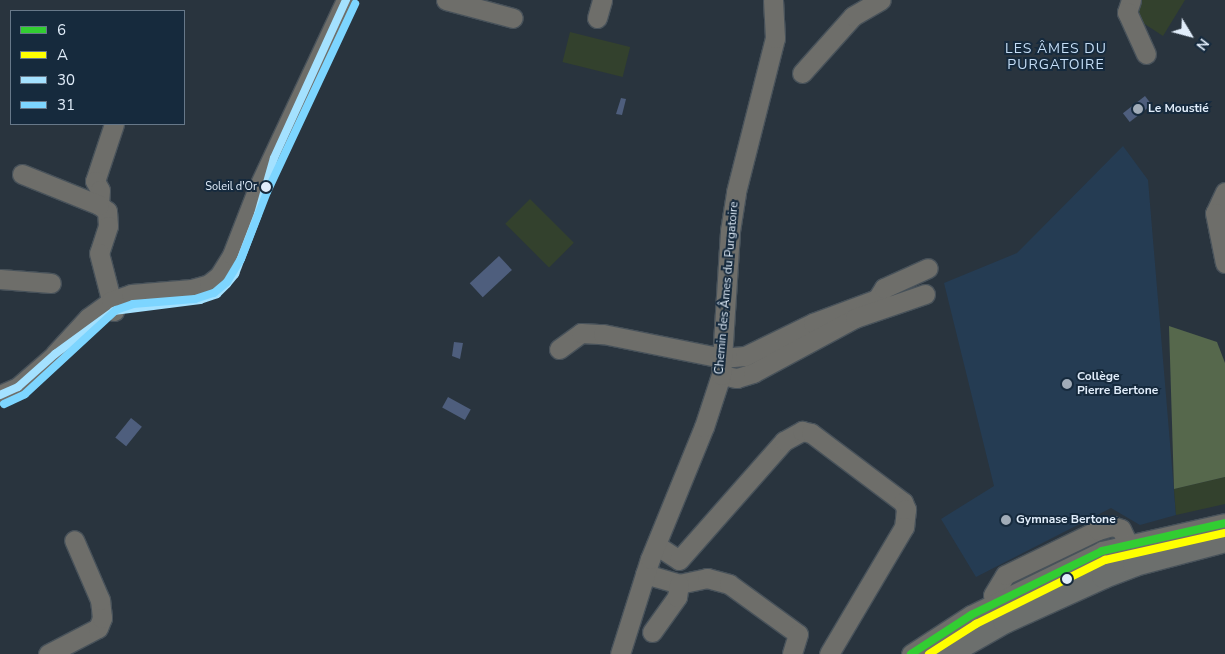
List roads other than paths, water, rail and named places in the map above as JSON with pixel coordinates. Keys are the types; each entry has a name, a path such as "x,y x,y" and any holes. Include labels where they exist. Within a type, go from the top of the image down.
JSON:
{"main road":[{"path":"947,654 1000,612 1132,554 1225,540"}],"street":[{"path":"0,395 18,387 112,306 155,298 200,300 216,294 227,284 235,274 258,214 274,158 346,0"},
{"path":"446,0 513,18"},
{"path":"597,18 602,0"},
{"name":"Chemin des Âmes du Purgatoire","path":"620,654 645,574 704,427 721,366 730,231 736,192 775,38 773,0"},
{"path":"802,73 853,16 881,0"},
{"path":"1131,0 1127,12 1146,54"},
{"path":"99,205 100,190 95,181 114,125"},
{"path":"22,174 99,205 107,211 108,226 99,253 112,306"},
{"path":"1225,192 1215,213 1225,263"},
{"path":"721,366 760,351 813,323 877,299 884,288 928,268"},
{"path":"0,279 52,284"},
{"path":"559,349 581,333 603,334 721,366 737,378 753,373 854,318 925,294"},
{"path":"656,545 679,560 784,442 802,431 811,433 903,502 906,509 904,527 829,654"},
{"path":"911,654 1000,612 993,590 1004,575 1098,530 1112,526 1121,529 1132,554 1225,523"},
{"path":"48,654 98,628 102,618 100,600 74,540"},
{"path":"645,574 679,584 707,578 729,584 798,634 792,654"},
{"path":"652,632 677,597 679,584"}],"place":[{"name":"Le Moustié","path":"1138,109"},
{"name":"Soleil d'Or","path":"266,187"},
{"name":"Collège Pierre Bertone","path":"1067,384"},
{"name":"Gymnase Bertone","path":"1006,520"}],"district":[{"name":"LES ÂMES DU PURGATOIRE","path":"1056,58"}]}
